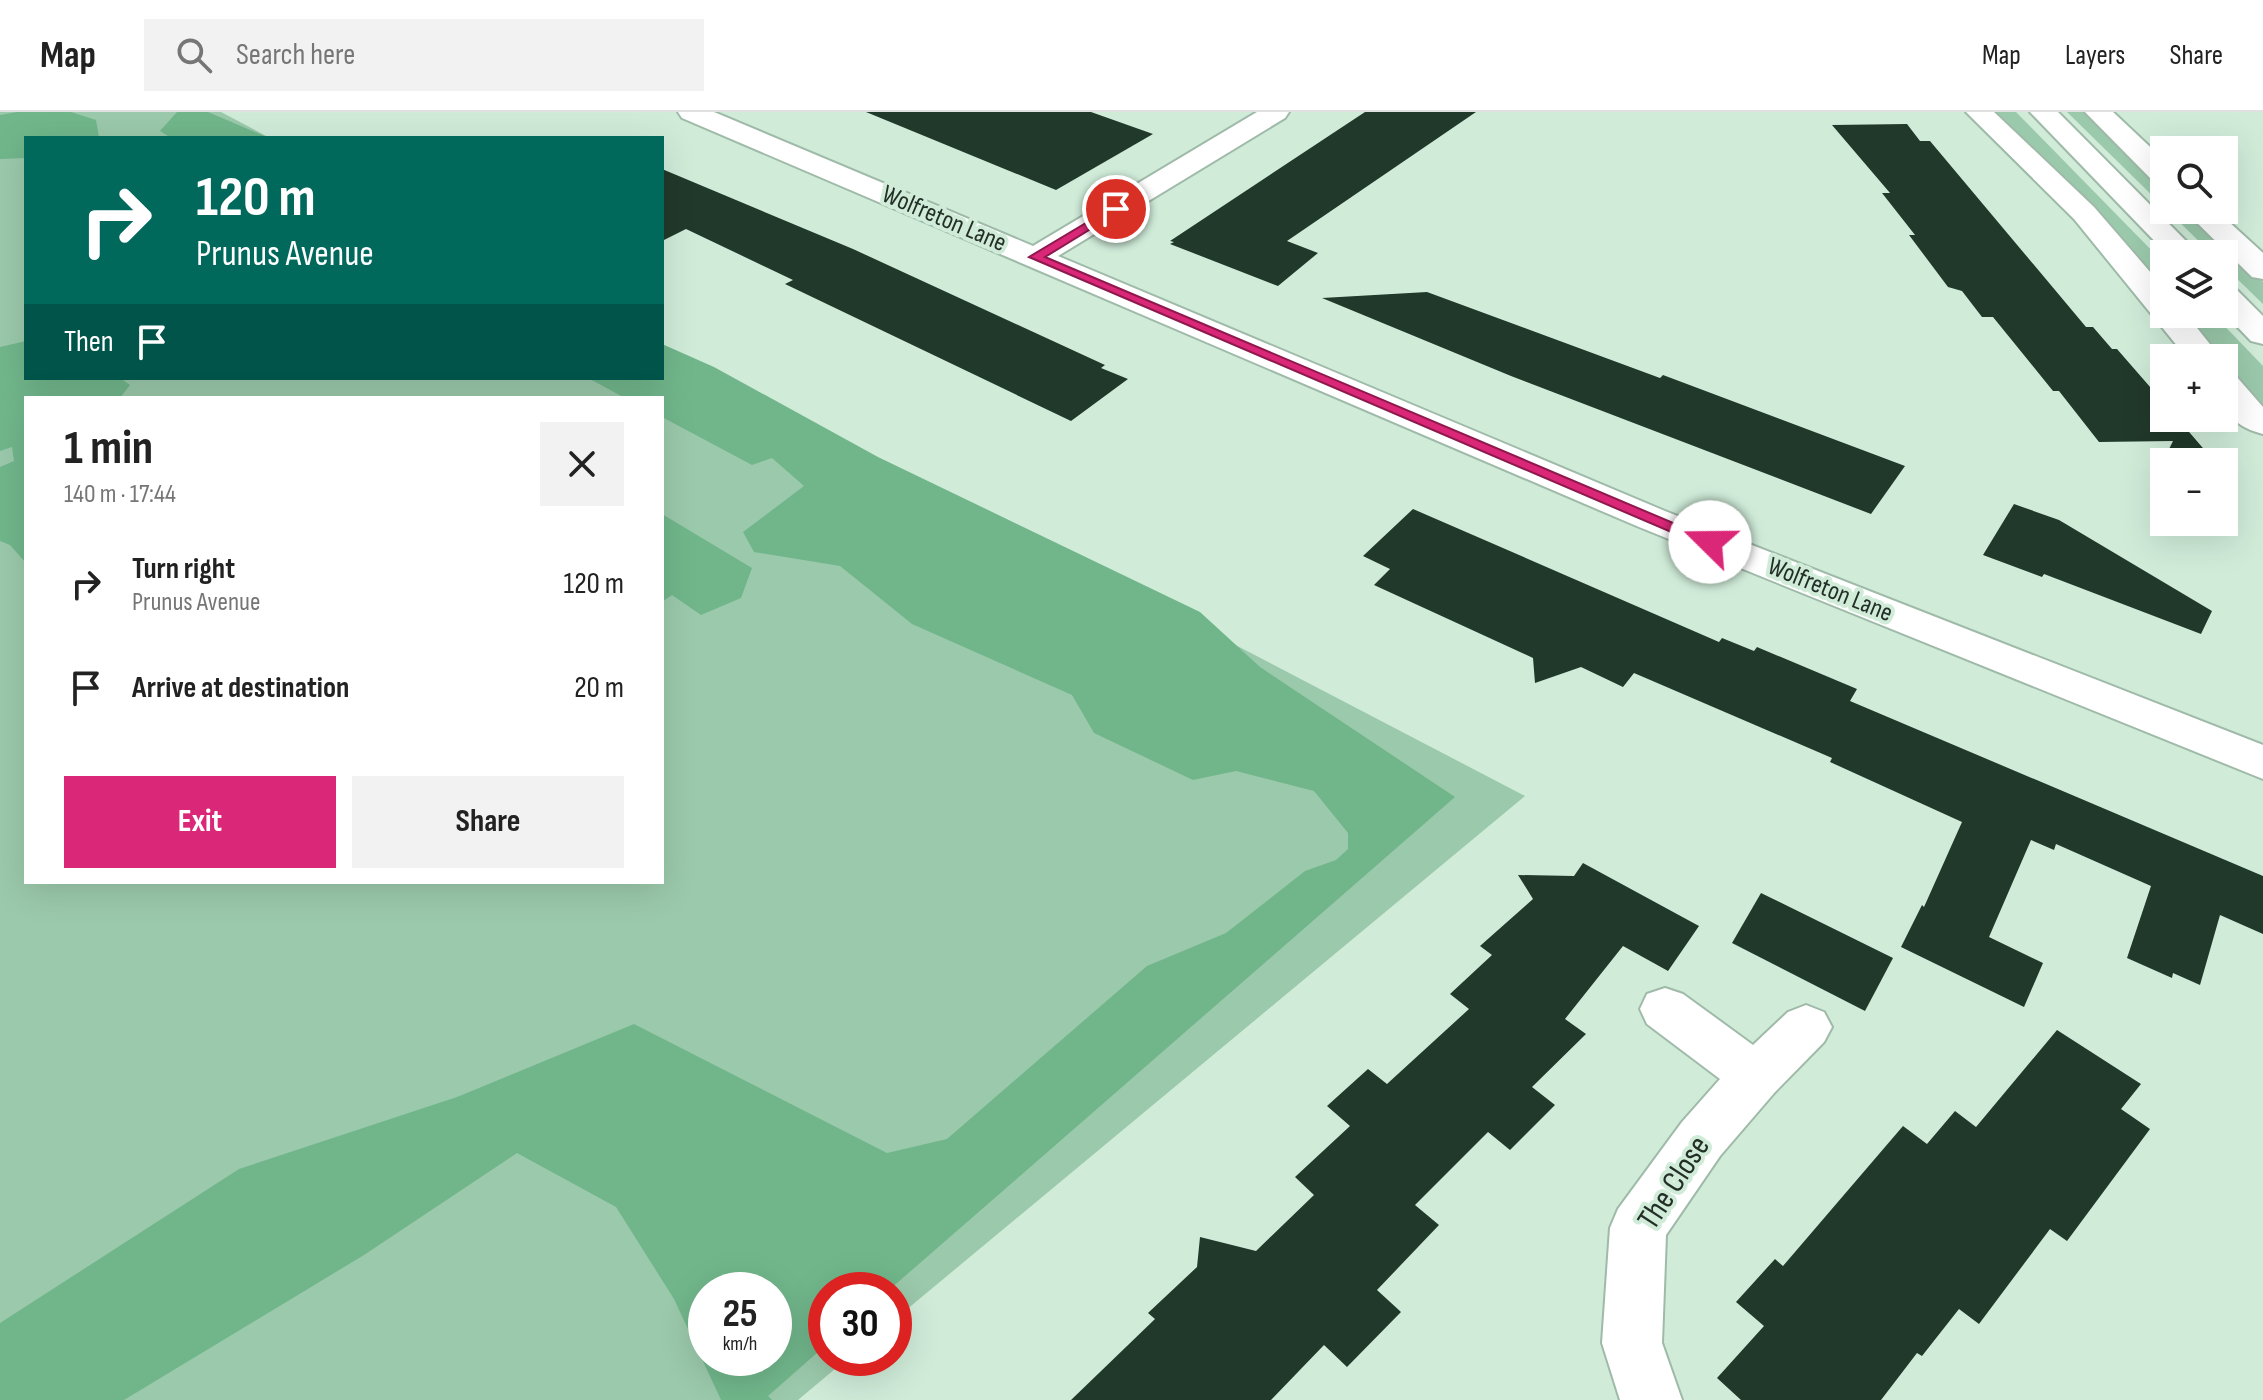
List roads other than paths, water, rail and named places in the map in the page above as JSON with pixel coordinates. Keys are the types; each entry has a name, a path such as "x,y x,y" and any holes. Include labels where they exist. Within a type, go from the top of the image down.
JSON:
{"street":[{"name":"Wolfreton Lane","path":"691,112 1652,519 2263,763"},
{"path":"1036,257 1276,112"},
{"path":"1979,112 2084,213 2150,291"},
{"path":"2043,112 2170,240"},
{"path":"2098,112 2150,162"},
{"path":"2214,224 2263,270"},
{"path":"2238,309 2263,334"},
{"path":"2180,328 2193,344"},
{"path":"2238,401 2263,423"},
{"path":"1665,1009 1756,1076"},
{"name":"The Close","path":"1651,1400 1632,1343 1638,1228 1701,1139 1756,1076 1806,1027"}]}
